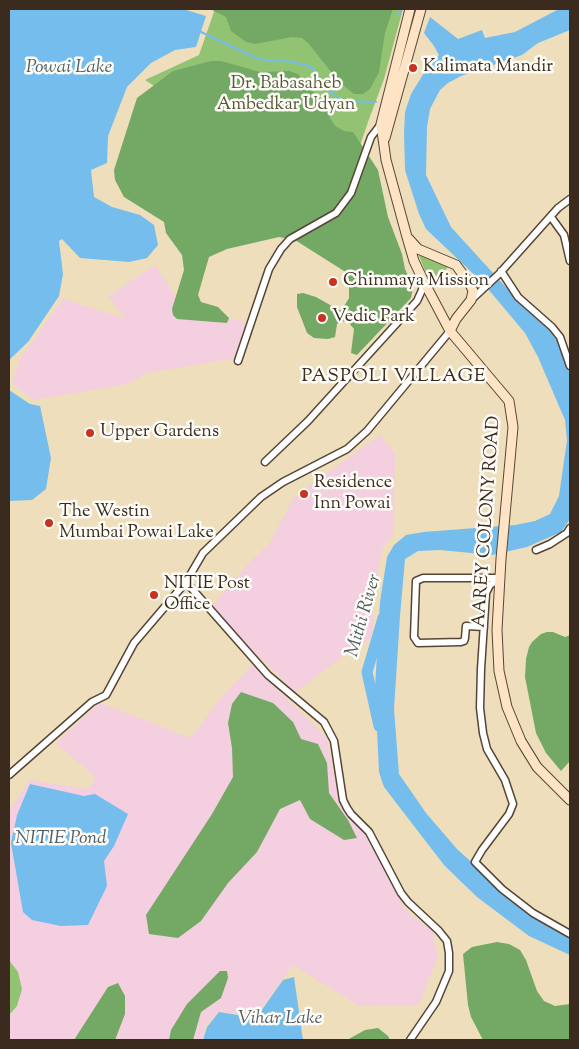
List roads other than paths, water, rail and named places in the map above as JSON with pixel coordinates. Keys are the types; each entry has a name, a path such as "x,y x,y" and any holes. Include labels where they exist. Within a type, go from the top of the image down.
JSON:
{"main road":[{"path":"386,124 410,9"},
{"path":"386,124 421,9"},
{"path":"407,20 417,24"},
{"name":"AAREY COLONY ROAD","path":"386,124 384,140 386,160 414,261 450,331 509,401 513,427 500,559 497,630 499,671 507,707 521,741 537,767 570,800"},
{"path":"407,237 418,249 456,265 470,284 473,291 471,300 456,319 450,331"}],"street":[{"path":"238,361 269,269 281,249 290,239 336,213 351,193 372,137 386,124"},
{"path":"471,300 500,272 558,208 570,199"},
{"path":"550,217 564,235 570,262"},
{"path":"500,272 518,297 552,327 560,337 570,366"},
{"path":"265,462 308,421 417,301 422,290 423,280"},
{"path":"9,775 92,702 106,695 134,643 186,582 204,553 261,497 282,482 347,449 367,431 450,331"},
{"path":"536,550 550,544 567,533 570,528"},
{"path":"484,627 466,626 465,638 461,642 418,643 414,637 416,581 423,578 500,578"},
{"path":"500,578 490,585 486,593 480,708 487,749 506,780 513,804 512,809 475,862 502,890 533,914 570,934"},
{"path":"186,582 268,675 324,722 334,741 343,800 347,808 369,832 401,893 408,902 440,931 447,941 449,971 436,1002 410,1040"}],"water":[{"name":"Powai Lake","path":"9,9 183,9 206,16 196,47 175,50 151,63 127,87 108,136 107,163 91,170 94,197 112,207 140,215 154,225 158,245 147,258 129,262 80,258 62,239 59,241 63,274 59,296 28,342 9,360"},
{"path":"559,9 570,9 570,30 538,43 522,55 461,76 440,90 430,109 427,127 426,175 451,227 523,306 549,330 558,342 570,373 570,519 561,532 527,547 492,555 440,550 418,551 405,559 394,709 399,774 426,813 457,849 532,917 570,935 570,955 529,936 477,897 444,865 384,787 379,772 375,688 380,602 387,557 394,545 406,535 515,525 535,521 550,514 559,496 567,440 565,420 538,357 525,333 483,283 426,229 419,214 405,170 404,133 405,112 411,94 424,73 439,55 424,33 430,17 458,39 482,30 485,38 515,32"},
{"path":"9,390 30,404 40,406 51,458 46,489 32,500 9,501"},
{"name":"NITIE Pond","path":"30,784 84,796 95,794 128,814 114,846 104,861 107,886 88,925 61,926 32,920 23,912 11,843 17,815"},
{"name":"Vihar Lake","path":"294,977 303,1040 203,1040 207,1027 219,1012 256,1018 283,980"}],"waterway":[{"path":"399,14 401,9"},
{"path":"199,31 258,59 293,62 312,67 326,89 343,101 376,102"},
{"name":"Mithi River","path":"379,726 367,672 383,618"}],"place":[{"name":"Kalimata Mandir","path":"413,68"},
{"name":"Chinmaya Mission","path":"333,282"},
{"name":"Vedic Park","path":"322,318"},
{"name":"Upper Gardens","path":"90,433"},
{"name":"Residence Inn Powai","path":"304,494"},
{"name":"The Westin Mumbai Powai Lake","path":"49,523"},
{"name":"NITIE Post Office","path":"154,595"}],"district":[{"name":"PASPOLI VILLAGE","path":"394,378"}],"park label":[{"name":"Dr. Babasaheb Ambedkar Udyan","path":"286,95"}]}
